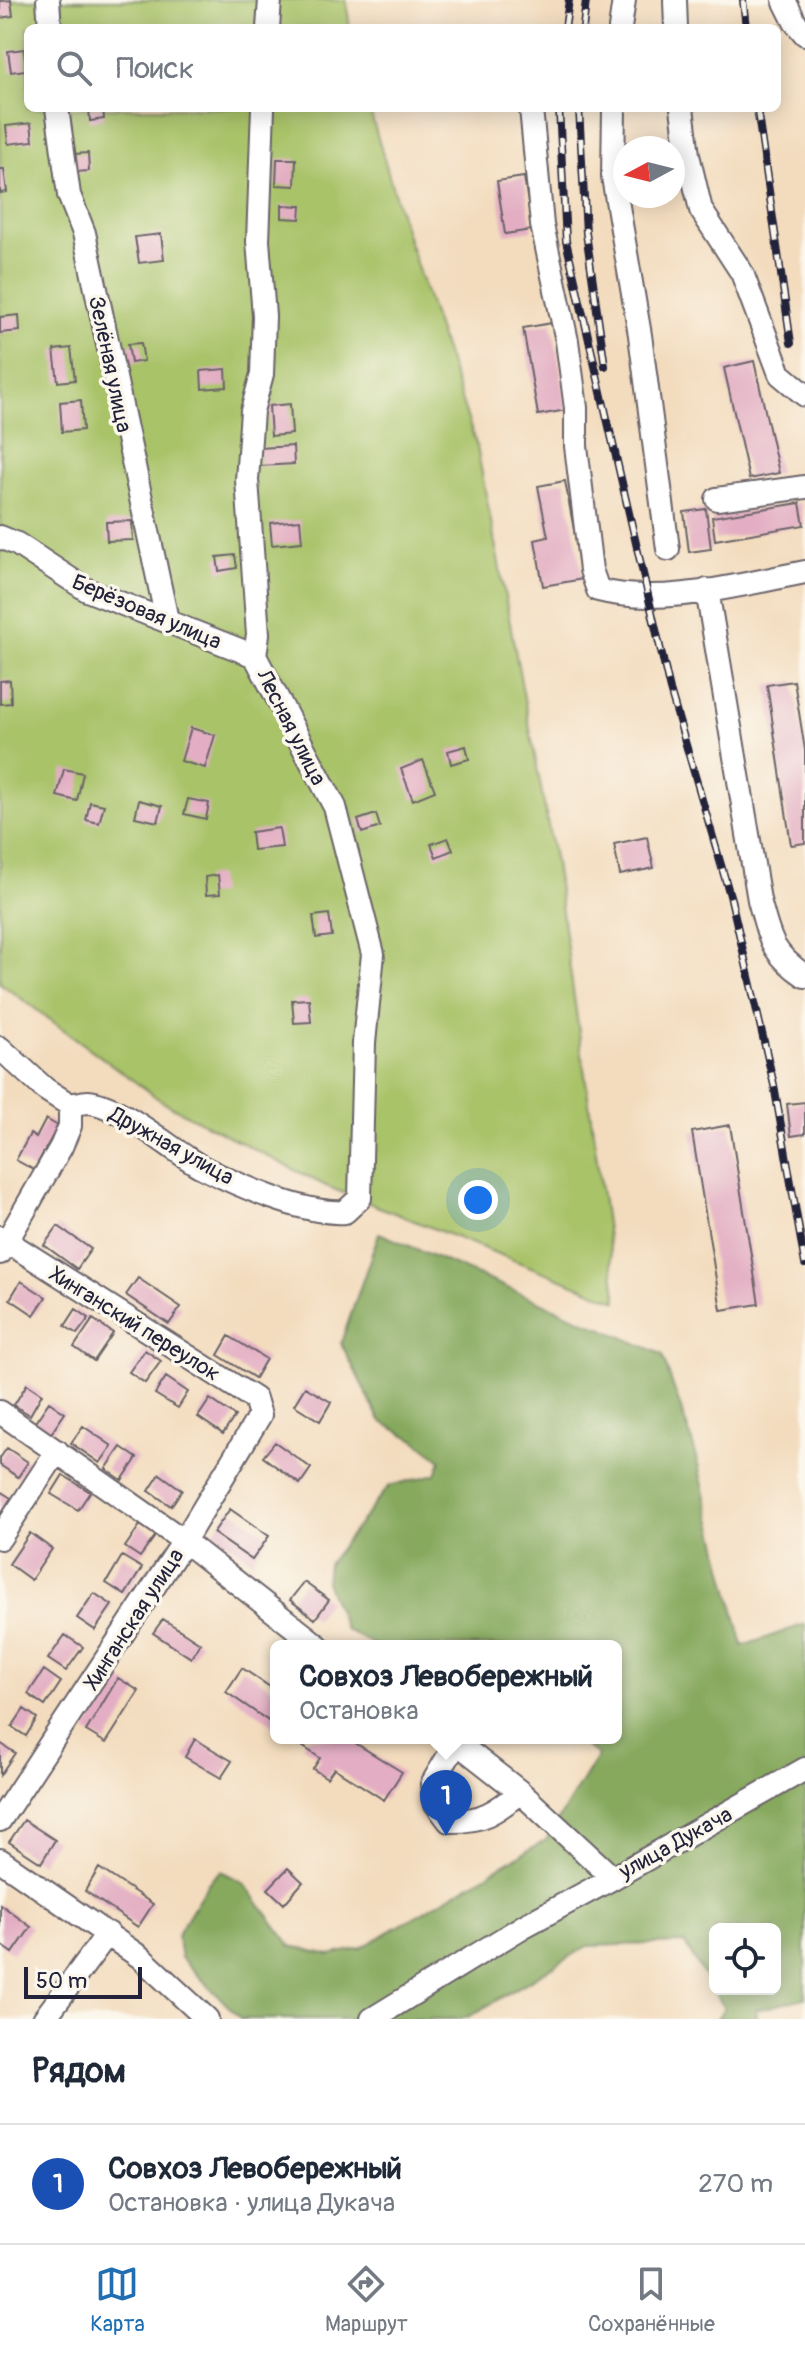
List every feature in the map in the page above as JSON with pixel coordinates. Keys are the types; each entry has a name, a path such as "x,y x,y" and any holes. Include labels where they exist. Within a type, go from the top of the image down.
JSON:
{"street":[{"path":"48,0 50,24"},
{"path":"268,24 270,0"},
{"path":"621,24 624,0"},
{"path":"675,0 676,24"},
{"path":"784,0 805,34"},
{"name":"Зелёная улица","path":"58,112 69,195 84,233 167,620"},
{"name":"Лесная улица","path":"263,112 258,241 264,316 262,374 252,411 247,480 258,634 255,656 335,807 373,954 364,1043 360,1198"},
{"path":"531,112 542,225 567,341 576,408 578,462 598,590 617,595 648,596 707,590 805,572"},
{"path":"614,112 613,177 640,335 668,549"},
{"path":"683,112 688,155 701,210 742,273 780,374 805,395"},
{"path":"717,499 805,487"},
{"name":"Берёзовая улица","path":"0,537 17,544 87,590 255,656"},
{"path":"707,590 759,900 773,948 805,976"},
{"name":"Дружная улица","path":"0,1048 45,1089 70,1105 89,1102 114,1111 201,1166 281,1201 326,1213 345,1212 360,1198"},
{"path":"2,1244 61,1147 70,1126 70,1105"},
{"name":"Хинганский переулок","path":"2,1244 255,1399 260,1415"},
{"path":"0,1412 184,1541 310,1640"},
{"name":"Хинганская улица","path":"0,1820 184,1541 260,1415"},
{"path":"0,1538 57,1451"},
{"path":"452,1744 432,1784 434,1801 449,1821 473,1822 506,1804 520,1792"},
{"name":"улица Дукача","path":"459,1744 520,1792 613,1878 805,1769"},
{"path":"0,1860 140,1957 207,2019"},
{"path":"372,2019 524,1926 613,1878"},
{"path":"44,2019 108,1933"}],"green space":[{"path":"0,0 346,0 349,24 24,24 24,112 370,112 407,236 477,447 555,863 617,1301 326,1186 164,1103 0,983"},
{"path":"379,1233 662,1354 692,1441 743,1646 805,1624 805,1998 756,2010 756,2019 717,2019 724,2007 716,1995 781,1995 781,1923 709,1923 709,1983 684,1943 588,1946 460,2019 241,2019 181,1958 177,1935 209,1882 221,1871 243,1882 291,1946 330,1955 361,1948 546,1840 598,1755 582,1744 622,1744 622,1640 365,1640 345,1629 326,1582 328,1564 389,1486 436,1474 441,1460 415,1440 380,1421 341,1343"}],"building":[{"path":"11,0 13,16 0,18 0,1"},
{"path":"24,49 24,70 11,72 8,51"},
{"path":"89,112 103,112 104,119 90,121"},
{"path":"31,123 33,141 8,144 6,126"},
{"path":"88,153 89,171 76,172 74,154"},
{"path":"277,159 296,159 295,186 276,185"},
{"path":"0,169 4,169 7,192 0,193"},
{"path":"524,177 532,230 505,234 497,181"},
{"path":"282,205 301,206 300,219 282,218"},
{"path":"161,234 164,260 139,263 135,237"},
{"path":"19,315 20,331 0,333 0,317"},
{"path":"552,323 567,410 538,415 523,328"},
{"path":"141,343 144,361 131,363 128,344"},
{"path":"71,348 75,380 58,382 54,350"},
{"path":"754,361 779,473 749,479 724,368"},
{"path":"226,369 227,387 202,389 201,371"},
{"path":"81,400 83,430 62,432 60,402"},
{"path":"290,404 292,434 271,436 269,406"},
{"path":"293,446 294,464 260,466 259,448"},
{"path":"565,481 583,579 543,586 535,540 548,537 538,486"},
{"path":"800,503 804,525 715,540 712,517"},
{"path":"706,509 711,549 689,552 684,512"},
{"path":"300,520 302,542 272,545 270,523"},
{"path":"132,521 133,540 107,541 106,522"},
{"path":"235,555 237,568 219,571 217,557"},
{"path":"10,680 11,703 0,704 0,681"},
{"path":"794,681 805,750 805,843 791,845 767,685"},
{"path":"191,728 215,735 205,768 181,761"},
{"path":"466,746 469,759 451,764 448,751"},
{"path":"423,760 435,791 413,800 401,769"},
{"path":"64,769 83,773 77,801 57,796"},
{"path":"188,799 209,803 206,819 184,814"},
{"path":"139,800 162,806 158,822 135,817"},
{"path":"90,802 104,805 99,823 86,820"},
{"path":"376,814 380,827 362,833 358,820"},
{"path":"279,828 282,847 253,850 251,832"},
{"path":"647,837 654,868 620,875 614,844"},
{"path":"448,838 453,850 436,857 431,844"},
{"path":"218,875 220,894 206,895 205,877"},
{"path":"329,914 332,936 316,938 313,916"},
{"path":"309,999 311,1022 294,1023 292,1000"},
{"path":"805,1102 805,1134 791,1136 787,1104"},
{"path":"46,1119 58,1126 34,1170 16,1160 30,1134 36,1138"},
{"path":"730,1125 759,1304 721,1310 692,1132"},
{"path":"58,1226 91,1249 77,1269 44,1245"},
{"path":"138,1278 181,1307 169,1324 126,1295"},
{"path":"21,1281 46,1297 34,1315 10,1299"},
{"path":"76,1309 89,1318 77,1334 65,1326"},
{"path":"93,1319 113,1333 94,1361 74,1347"},
{"path":"229,1336 266,1359 255,1378 218,1355"},
{"path":"145,1350 161,1361 145,1383 129,1372"},
{"path":"166,1377 188,1392 178,1408 155,1394"},
{"path":"27,1384 42,1394 30,1415 14,1405"},
{"path":"305,1387 331,1402 320,1421 294,1405"},
{"path":"210,1399 235,1416 223,1434 198,1417"},
{"path":"49,1402 65,1413 50,1435 34,1424"},
{"path":"83,1426 112,1446 100,1463 71,1443"},
{"path":"275,1442 311,1468 300,1484 263,1457"},
{"path":"121,1447 137,1458 122,1480 106,1469"},
{"path":"7,1448 28,1462 18,1477 0,1465 0,1458"},
{"path":"160,1474 182,1490 171,1506 149,1491"},
{"path":"63,1475 90,1492 78,1510 51,1494"},
{"path":"0,1491 11,1498 0,1515"},
{"path":"230,1509 269,1536 252,1560 213,1533"},
{"path":"140,1525 156,1535 140,1557 125,1547"},
{"path":"30,1533 52,1549 31,1580 9,1564"},
{"path":"122,1556 142,1568 125,1595 106,1583"},
{"path":"304,1582 329,1600 315,1619 290,1600"},
{"path":"94,1593 112,1605 95,1630 77,1618"},
{"path":"163,1619 200,1643 191,1658 153,1633"},
{"path":"65,1635 83,1647 66,1671 48,1659"},
{"path":"242,1668 270,1687 270,1722 226,1692"},
{"path":"44,1670 61,1682 45,1706 28,1694"},
{"path":"118,1678 139,1691 106,1743 86,1731"},
{"path":"24,1709 37,1718 26,1736 12,1727"},
{"path":"195,1739 232,1761 221,1778 185,1757"},
{"path":"0,1743 15,1753 0,1775"},
{"path":"357,1744 402,1772 384,1800 334,1768 327,1778 313,1769 320,1758 302,1746"},
{"path":"24,1820 55,1840 41,1863 9,1842"},
{"path":"99,1868 153,1904 138,1927 85,1891"},
{"path":"288,1868 303,1882 284,1904 268,1889"},
{"path":"0,1904 31,1927 13,1953 0,1944"}],"railway":[{"path":"566,24 569,0"},
{"path":"583,24 586,0"},
{"path":"743,0 746,24"},
{"path":"559,112 566,241 670,690 731,899 774,1085 805,1264"},
{"path":"579,112 586,233 605,366"},
{"path":"758,112 791,343"}],"place":[{"name":"Совхоз Левобережный","path":"446,1836"}]}
